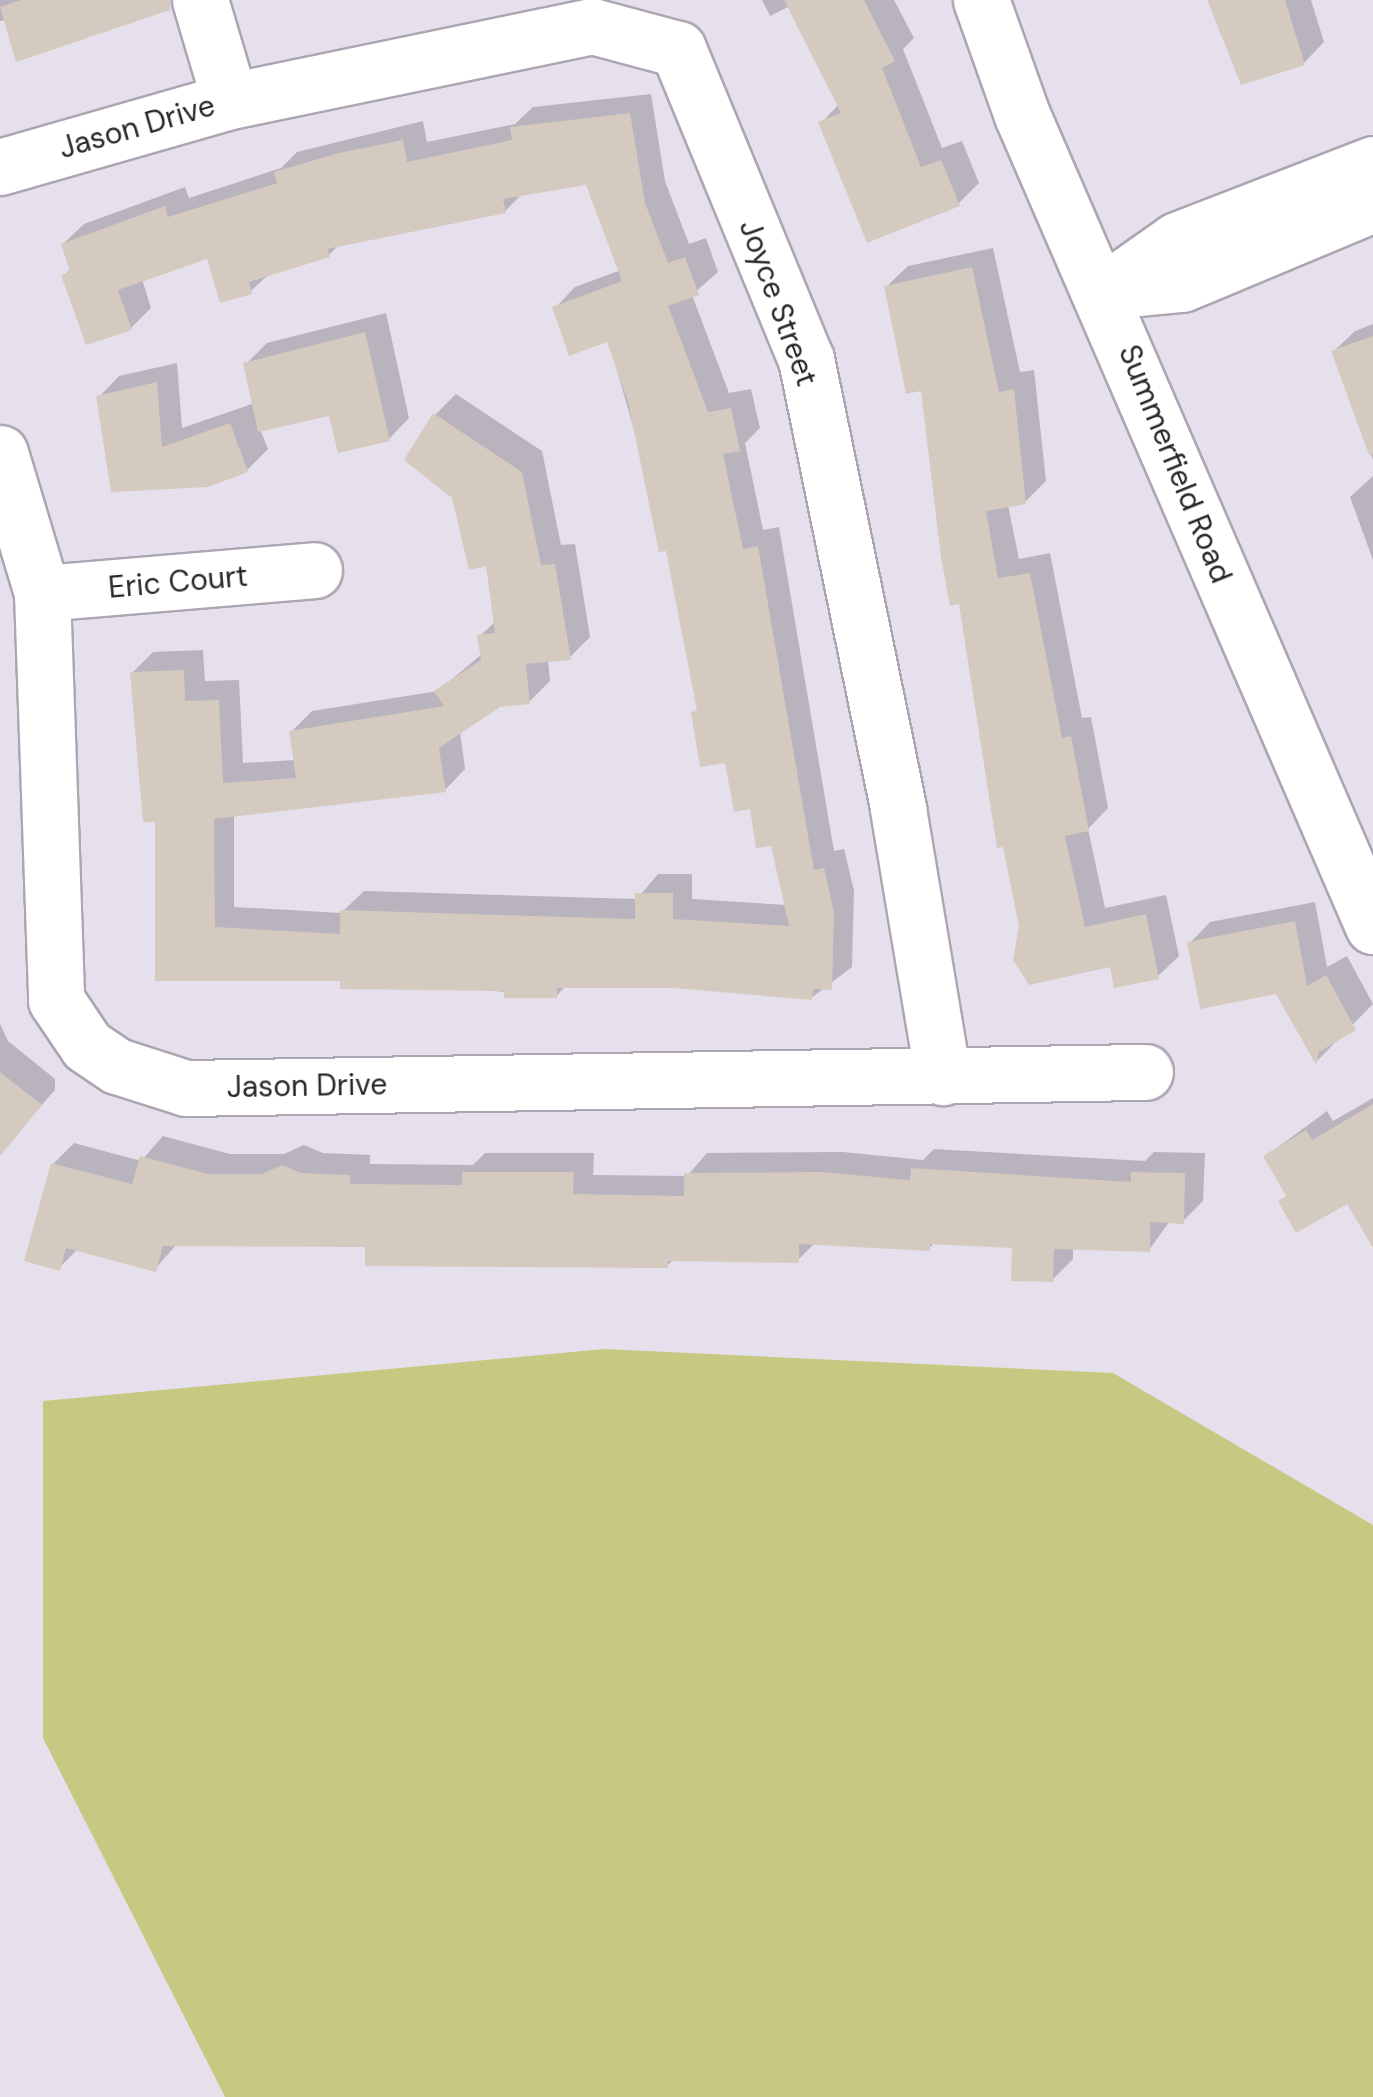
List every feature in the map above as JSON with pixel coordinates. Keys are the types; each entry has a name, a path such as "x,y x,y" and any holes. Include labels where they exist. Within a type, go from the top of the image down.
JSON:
{"street":[{"name":"Jason Drive","path":"0,167 230,101 200,0"},
{"name":"Summerfield Road","path":"981,0 1022,114 1103,292 1300,768 1373,926"},
{"name":"Joyce Street","path":"230,101 592,26 678,49 806,359 898,810 942,1076"},
{"path":"1103,292 1177,240 1373,164"},
{"path":"1103,292 1182,284 1373,204"},
{"name":"Jason Drive","path":"0,453 42,593 56,1000 86,1046 117,1066 186,1088 1145,1072"},
{"name":"Eric Court","path":"42,593 314,570"}],"green space":[{"path":"604,1349 1113,1373 1373,1525 1373,2097 225,2097 43,1738 43,1401"}],"building":[{"path":"21,0 170,0 170,10 16,62 0,7"},
{"path":"784,0 864,0 895,61 882,68 921,167 941,160 960,206 867,243 818,122 841,113"},
{"path":"1207,0 1285,0 1305,65 1241,85"},
{"path":"630,113 645,203 668,263 685,257 699,295 668,306 708,412 731,408 740,451 723,454 743,549 758,546 814,870 824,868 834,913 832,990 813,989 812,1000 673,988 557,988 557,998 504,998 504,991 340,989 340,981 155,981 155,822 143,822 130,672 184,670 185,701 219,700 223,783 296,778 289,731 444,706 434,691 481,660 477,635 495,633 486,566 469,570 452,498 404,460 433,413 522,472 541,565 555,564 571,660 526,664 530,704 500,707 439,748 446,792 214,819 215,927 340,934 340,910 635,919 635,893 673,893 673,919 789,926 771,846 756,848 750,809 734,812 725,763 700,767 691,712 697,711 666,551 659,552 628,402 607,342 569,356 552,307 622,281 586,185 503,199 506,213 327,249 330,257 249,282 252,294 220,303 207,259 118,290 132,330 86,345 61,275 70,272 61,244 165,206 168,217 277,183 274,172 339,153 403,140 407,162 512,140 510,127"},
{"path":"972,267 999,392 1014,389 1026,504 986,511 998,578 1030,573 1062,738 1071,736 1089,831 1065,836 1085,927 1146,914 1159,979 1114,988 1110,967 1029,985 1013,960 1019,926 1003,847 997,848 959,604 950,606 941,557 921,391 906,394 884,286"},
{"path":"365,332 390,441 338,453 329,416 258,432 243,363"},
{"path":"1373,336 1373,454 1369,455 1331,351"},
{"path":"157,382 162,447 230,423 248,472 208,487 111,492 96,396"},
{"path":"1295,921 1307,986 1326,975 1356,1030 1319,1052 1316,1065 1276,994 1200,1009 1187,942"},
{"path":"0,1072 42,1105 0,1156"},
{"path":"1373,1104 1373,1248 1347,1204 1296,1233 1278,1201 1286,1196 1263,1156 1306,1130 1312,1140"},
{"path":"140,1156 208,1174 262,1174 282,1165 301,1173 350,1175 350,1184 462,1185 462,1172 574,1172 573,1194 684,1196 684,1173 821,1172 910,1180 911,1168 1131,1182 1131,1172 1185,1173 1184,1224 1150,1222 1150,1252 1054,1249 1053,1282 1011,1281 1012,1248 930,1244 930,1251 799,1244 799,1263 668,1261 668,1268 365,1266 365,1247 163,1246 156,1272 66,1248 60,1271 24,1261 51,1163 132,1184"}]}
